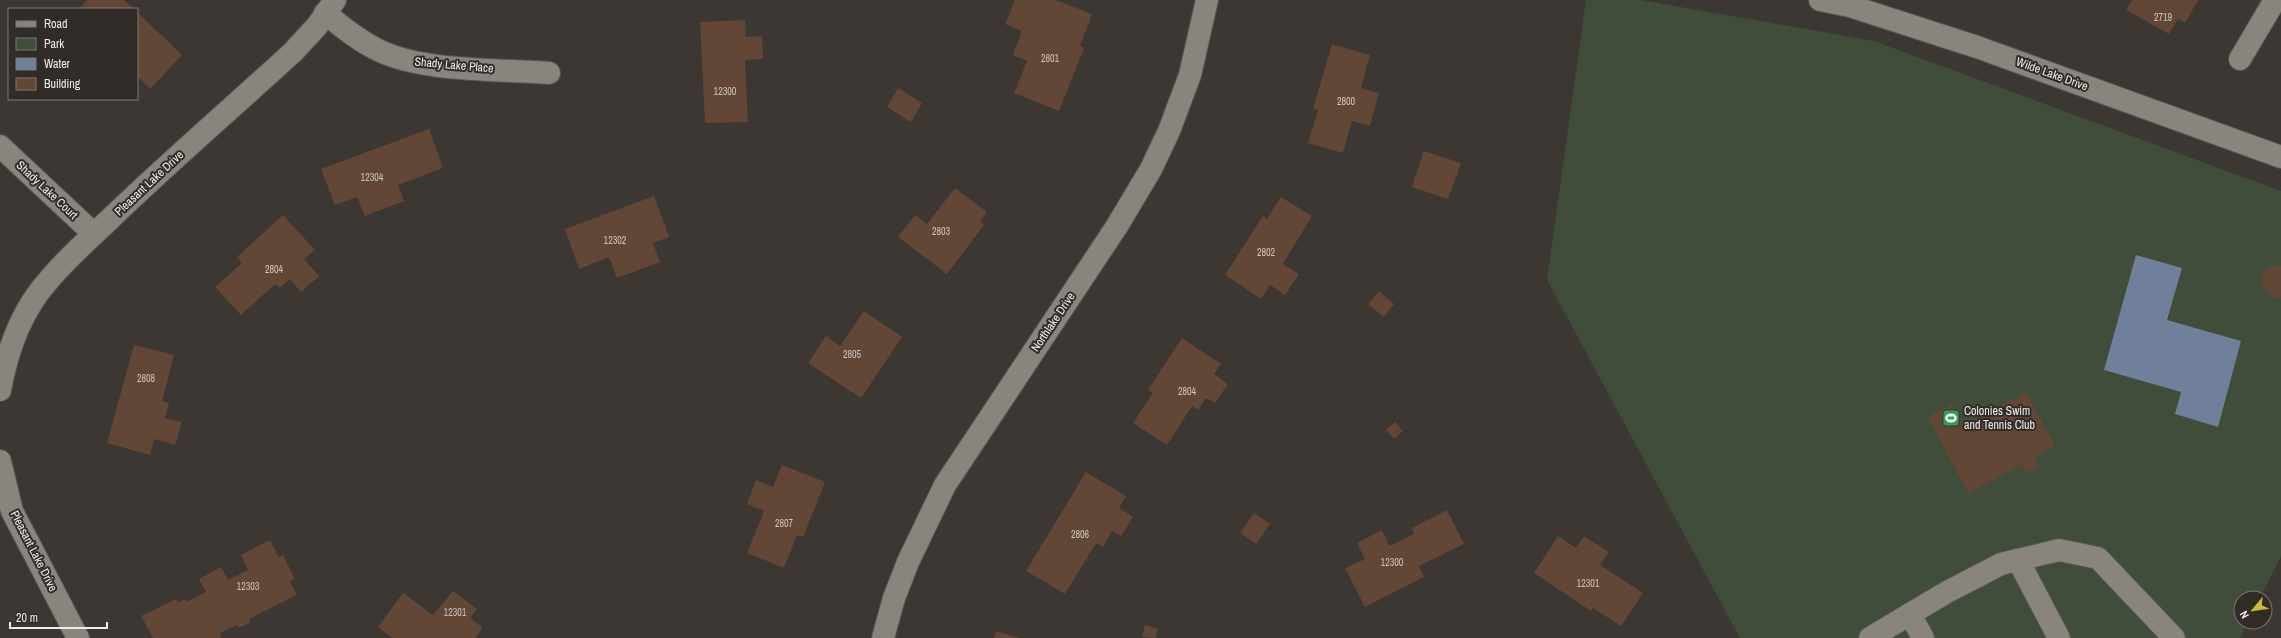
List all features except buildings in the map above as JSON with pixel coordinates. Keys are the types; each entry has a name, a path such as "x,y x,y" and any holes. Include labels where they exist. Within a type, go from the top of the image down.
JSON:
{"street":[{"name":"Northlake Drive","path":"883,638 894,598 908,562 945,485 1117,226 1151,169 1169,131 1190,75 1207,0"},
{"name":"Wilde Lake Drive","path":"1820,0 1850,6 1977,47 2281,157"},
{"path":"2240,59 2275,0"},
{"name":"Shady Lake Place","path":"330,7 359,40 379,51 417,64 549,73"},
{"name":"Pleasant Lake Drive","path":"0,390 5,363 24,317 47,281 94,234 293,52 317,26 330,7"},
{"name":"Shady Lake Court","path":"0,146 94,234"},
{"name":"Pleasant Lake Drive","path":"0,461 12,511 78,638"},
{"path":"1870,638 1910,614 2002,564 2059,550 2098,558 2174,638"},
{"path":"2018,560 2060,638"},
{"path":"1910,614 1923,638"}],"green space":[{"name":"Colonies Swim and Tennis Club","path":"1586,0 1641,0 1874,41 2281,191 2281,556 2264,590 2233,590 2233,630 2244,630 2240,638 1740,638 1547,280"}],"water":[{"path":"2136,255 2182,268 2167,320 2241,341 2218,427 2175,414 2181,392 2104,370"}],"place":[{"name":"Colonies Swim and Tennis Club","path":"1951,418"}]}
